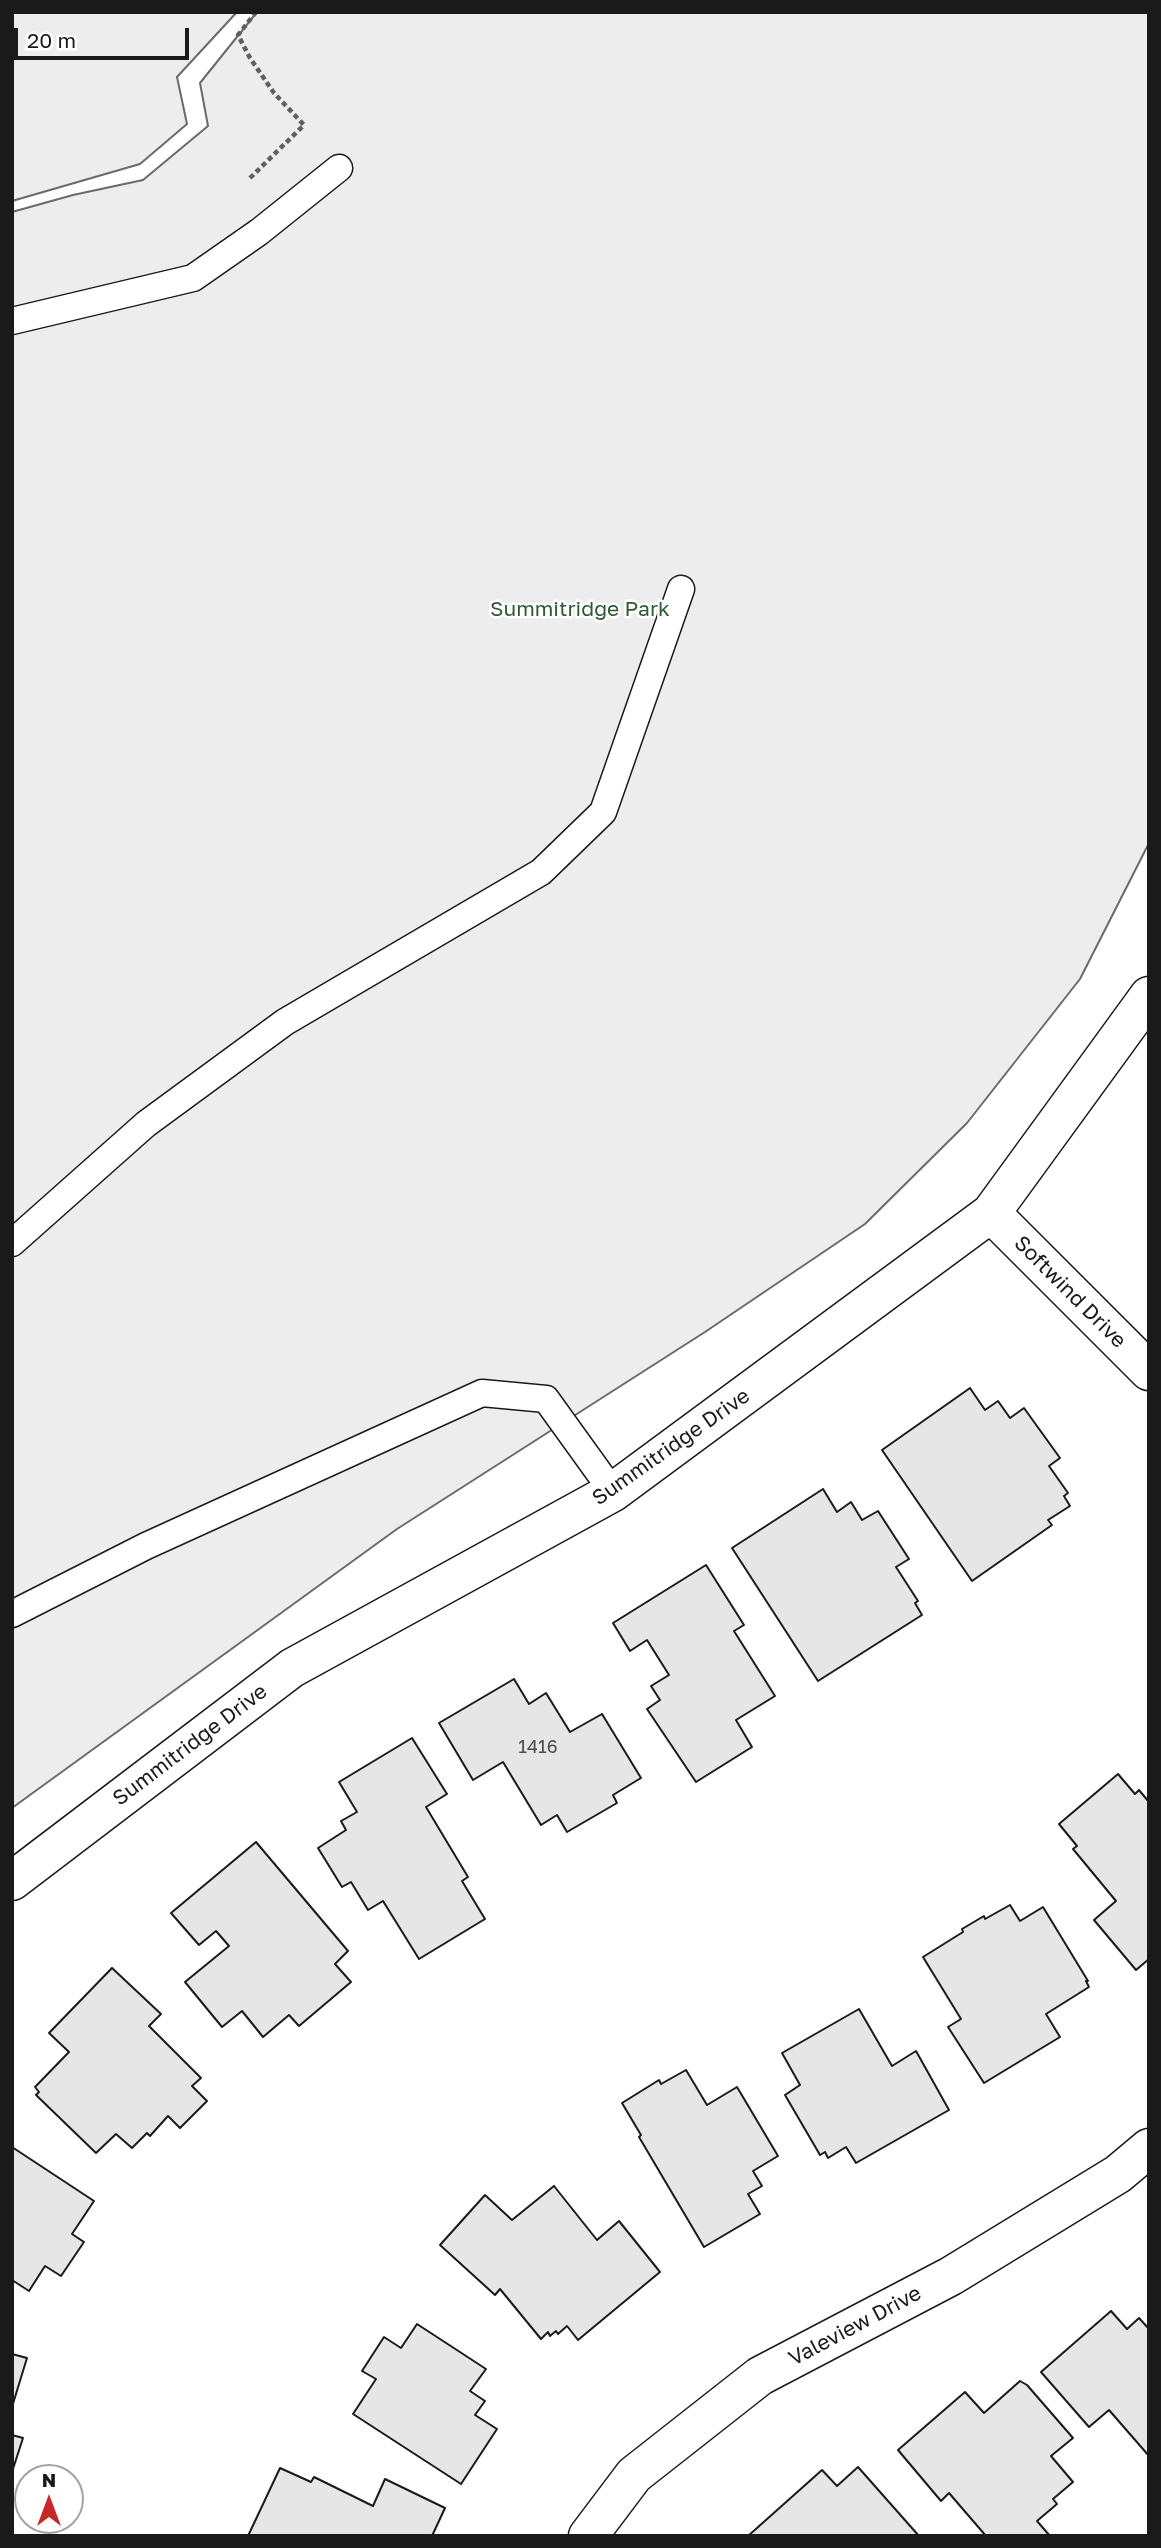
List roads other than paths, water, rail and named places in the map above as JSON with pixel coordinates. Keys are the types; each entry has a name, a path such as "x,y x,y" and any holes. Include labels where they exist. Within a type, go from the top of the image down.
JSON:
{"street":[{"name":"Summitridge Drive","path":"12,1881 292,1668 613,1492 991,1213 1149,996"},
{"name":"Softwind Drive","path":"991,1213 1149,1371"},
{"name":"Valeview Drive","path":"587,2536 635,2474 760,2375 951,2276 1118,2174 1149,2148"}],"lane":[{"path":"12,321 193,278 259,232 339,169"},
{"path":"12,1243 146,1125 285,1022 541,872 594,821 603,812 681,589"},
{"path":"12,1614 146,1546 482,1393 545,1399 613,1492"}],"park label":[{"name":"Summitridge Park","path":"580,609"}]}
